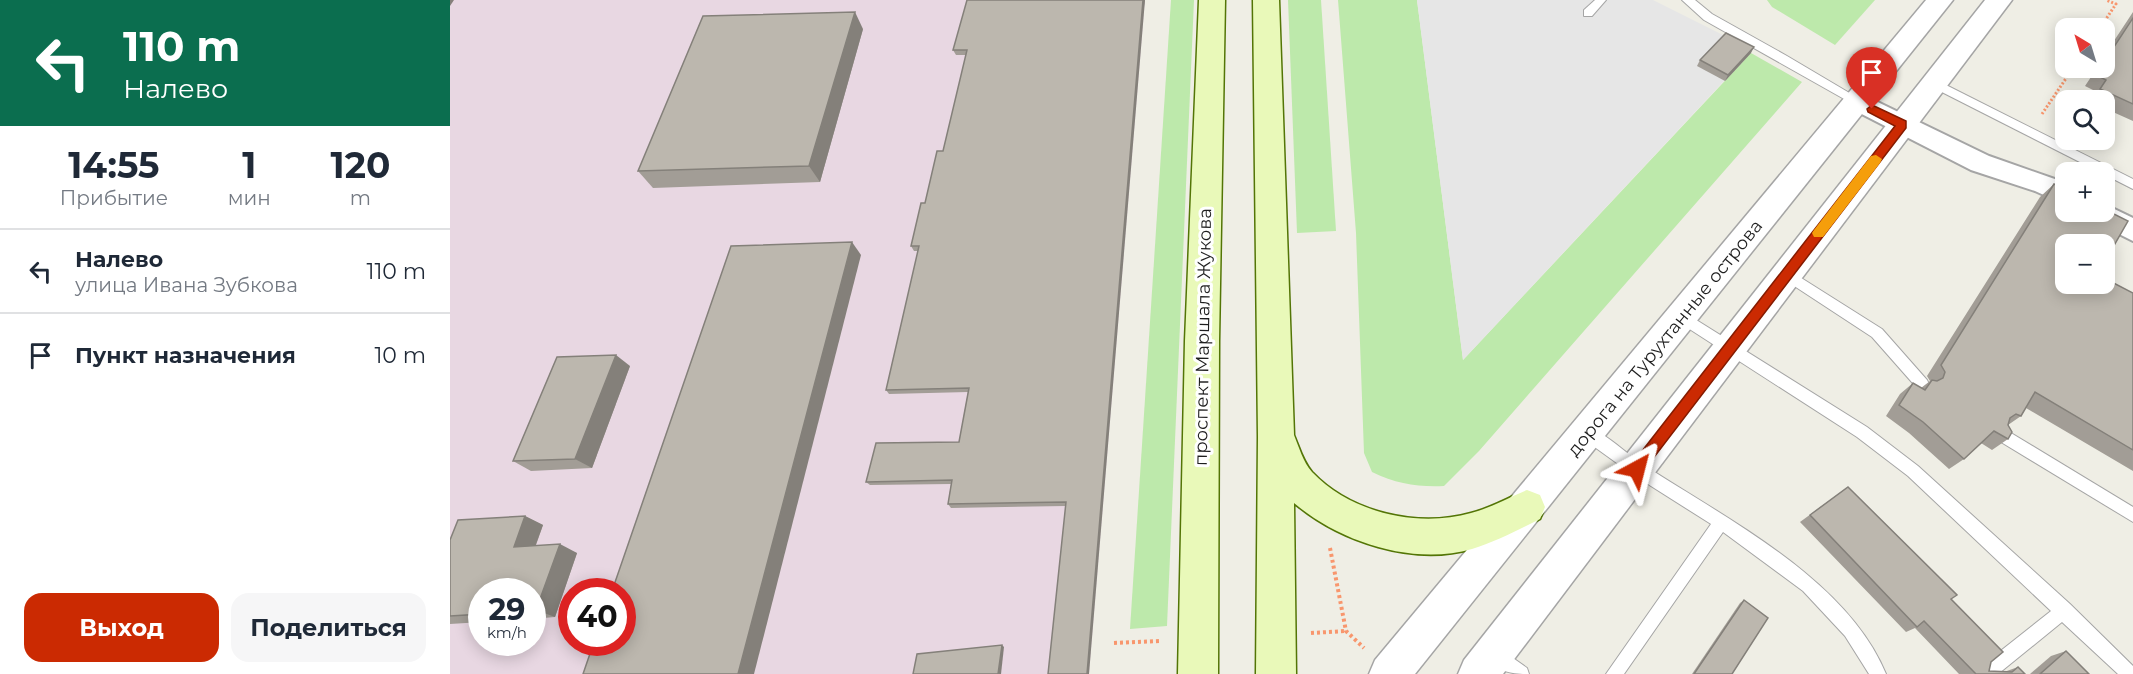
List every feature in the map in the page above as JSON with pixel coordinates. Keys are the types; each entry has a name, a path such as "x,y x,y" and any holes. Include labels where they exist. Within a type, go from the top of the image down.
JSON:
{"main road":[{"name":"проспект Маршала Жукова","path":"1198,674 1202,341 1212,0"},
{"path":"1266,0 1276,437 1276,674"},
{"path":"1276,437 1299,484 1338,512 1377,529 1426,537 1471,532 1527,507"}],"street":[{"name":"дорога на Турухтанные острова","path":"1379,663 1527,507 1940,0"},
{"path":"1486,663 1999,0"},
{"path":"1857,101 1980,163 2055,190"},
{"path":"2115,221 2133,230"}],"lane":[{"path":"1588,13 1602,0"},
{"path":"1694,2 1705,15 1733,28 1857,101"},
{"path":"1934,84 2133,184"},
{"path":"1787,274 1877,333 1922,384"},
{"path":"1682,317 1862,432 1913,471 2130,674"},
{"path":"1587,433 1637,469 1721,522 1809,585 1851,630 1878,674"},
{"path":"2001,434 2133,515"},
{"path":"1614,674 1721,522"},
{"path":"1985,674 2064,610"},
{"path":"1486,663 1521,674"}],"path":[{"path":"2106,0 2116,4 2107,18"},
{"path":"2030,131 2066,78"},
{"path":"1329,541 1346,631 1379,663"},
{"path":"1307,633 1346,631"},
{"path":"1113,643 1160,641"}],"shaded area":[{"path":"450,0 1145,0 1089,674 450,674"},
{"path":"1417,0 1653,0 1753,50 1463,360"}],"green space":[{"path":"1171,0 1194,0 1167,626 1130,629"},
{"path":"1288,0 1321,0 1336,231 1297,233"},
{"path":"1338,0 1417,0 1463,360 1751,53 1802,82 1479,451 1444,486 1407,484 1381,476 1372,472 1364,453 1356,233"},
{"path":"1767,0 1875,0 1835,45 1772,7"}],"building":[{"path":"967,0 1143,0 1087,674 1048,674 1066,502 948,504 952,480 866,482 876,443 959,442 969,388 886,390 919,246 911,246 921,203 925,203 937,151 943,151 967,50 953,50"},
{"path":"855,12 809,166 638,171 703,16"},
{"path":"2133,18 2133,104 2115,96 2115,90 2100,89 2106,80 2102,78 2115,78 2115,45"},
{"path":"1726,33 1754,47 1728,75 1700,60"},
{"path":"2054,184 2055,222 2115,222 2115,214 2128,221 2115,244 2115,234 2055,234 2055,294 2115,294 2115,284 2133,293 2133,450 2035,392 2021,416 2016,414 2010,418 2008,425 2012,432 2008,439 1994,431 1964,459 1923,422 1899,405 1913,383 1925,390 1932,380 1937,381 1943,378 1945,372 1941,365"},
{"path":"852,242 738,674 583,674 589,656 636,656 636,578 616,578 731,246"},
{"path":"616,355 575,459 513,461 557,357"},
{"path":"1848,487 1957,595 1951,599 2003,652 1991,662 1989,671 2012,672 2018,667 2025,674 1976,674 1924,621 1917,627 1810,515"},
{"path":"525,516 514,547 560,544 546,582 546,578 468,578 468,615 450,616 450,540 458,520"},
{"path":"1744,600 1768,618 1732,674 1694,674"},
{"path":"1002,645 998,674 913,674 917,654"},
{"path":"2066,651 2089,674 2040,674"}],"slow traffic":[{"path":"1818,233 1876,159"}],"route":[{"path":"1637,469 1902,124 1872,109"}]}
